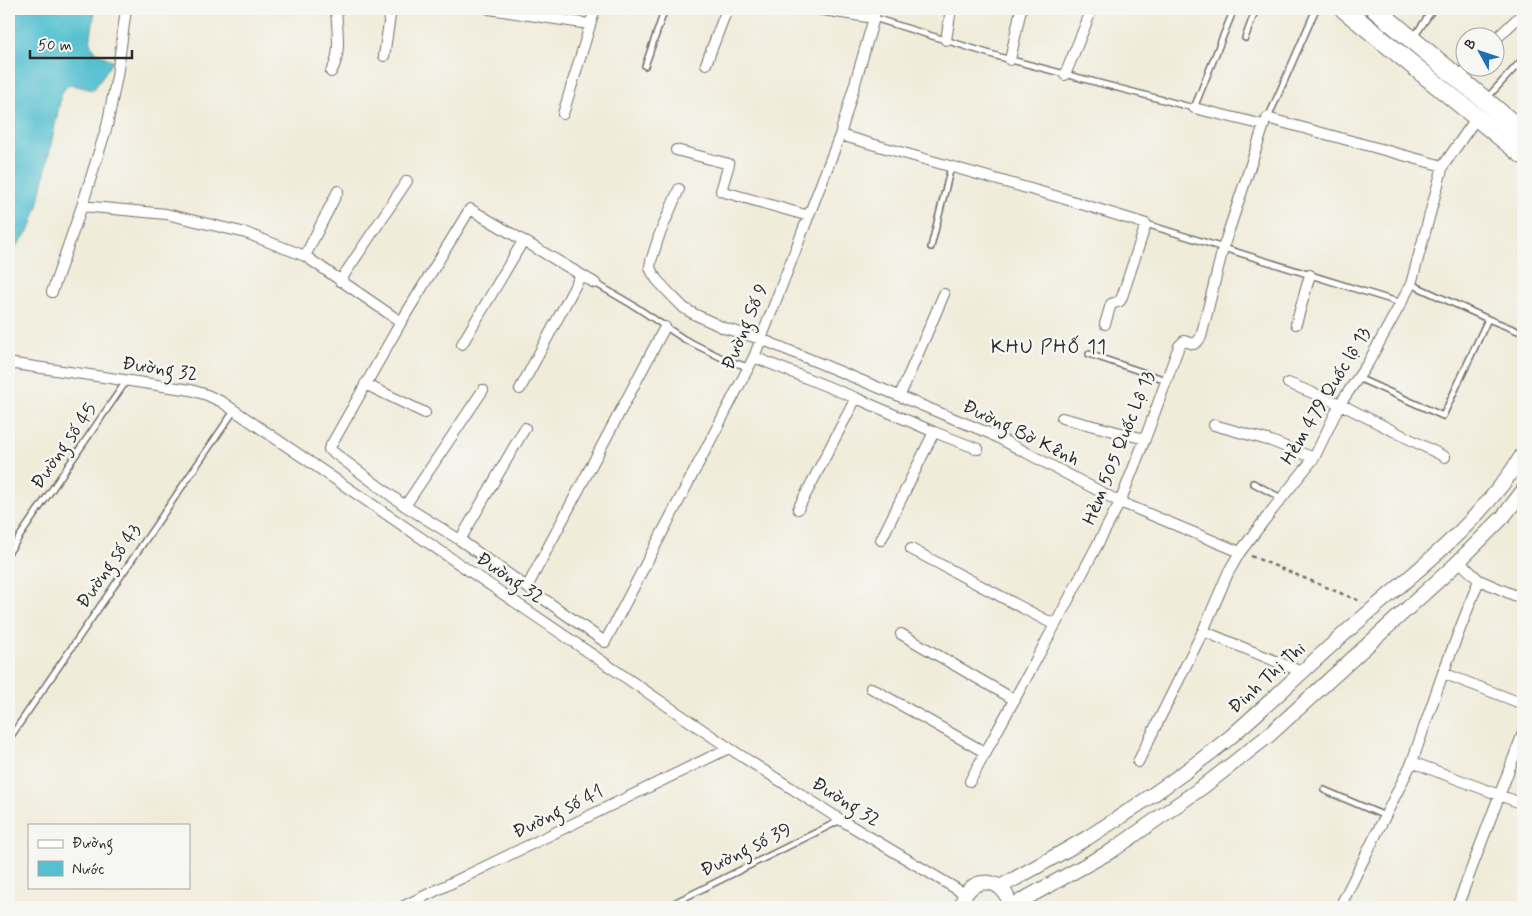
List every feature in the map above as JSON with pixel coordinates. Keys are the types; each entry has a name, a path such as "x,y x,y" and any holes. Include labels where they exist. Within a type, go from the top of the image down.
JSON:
{"highway":[{"path":"1344,9 1523,155"},
{"path":"1375,9 1412,40 1454,66"},
{"path":"1468,78 1485,100 1523,132"}],"street":[{"path":"52,292 107,126 117,76 126,9"},
{"path":"331,72 337,55 336,9"},
{"path":"384,56 391,9"},
{"path":"489,9 590,24"},
{"path":"563,114 595,9"},
{"path":"706,64 727,9"},
{"path":"817,9 875,14"},
{"path":"946,40 951,9"},
{"path":"1010,60 1021,9"},
{"path":"1065,75 1092,9"},
{"path":"1504,31 1523,13"},
{"name":"Đường Số 9","path":"527,587 605,642 754,357 840,135 875,14"},
{"path":"1194,108 1266,122 1443,166"},
{"name":"Hẻm 479 Quốc lộ 13","path":"1138,762 1203,631 1228,573 1240,552 1314,458 1340,404 1368,363 1411,284 1443,166 1477,117"},
{"name":"Hẻm 505 Quốc Lộ 13","path":"970,780 1015,700 1120,502 1146,439 1181,343 1184,341 1194,344 1201,336 1224,248 1266,122"},
{"path":"840,135 1062,198 1146,224 1122,297 1111,304 1105,324"},
{"path":"676,150 729,164 721,191 809,216"},
{"path":"340,281 407,181"},
{"name":"Đường Bờ Kênh","path":"679,189 659,236 650,267 657,280 684,308 724,328 761,339 991,434 1120,502 1240,552"},
{"path":"305,256 338,191"},
{"path":"82,206 166,214 246,233 305,256 401,322"},
{"path":"594,283 470,209 401,322 329,449 405,506 460,540 527,587 665,327"},
{"path":"462,344 523,241"},
{"path":"520,390 581,274"},
{"path":"1296,324 1310,275"},
{"path":"900,395 944,294"},
{"path":"754,357 978,450"},
{"name":"Đường 32","path":"9,364 192,390 206,395 234,410 729,748 964,901"},
{"path":"1288,383 1340,404 1445,457"},
{"path":"365,384 425,413"},
{"path":"405,506 484,390"},
{"path":"798,509 856,398"},
{"path":"1062,418 1146,439"},
{"path":"1214,426 1271,441 1314,458"},
{"path":"460,540 525,428"},
{"path":"881,540 934,432"},
{"name":"Đinh Thị Thi","path":"1000,887 1086,839 1202,760 1446,545 1483,509 1523,454"},
{"path":"964,901 976,884 992,883 1005,892 1010,907 1113,850 1204,786 1268,736 1458,561 1503,517 1523,491"},
{"path":"910,549 1055,625"},
{"path":"1458,561 1479,580 1523,599"},
{"path":"1340,907 1412,762 1479,580"},
{"path":"1203,631 1302,672"},
{"path":"900,634 1015,700"},
{"path":"1443,674 1523,704"},
{"path":"871,688 986,753"},
{"path":"1456,907 1523,733"},
{"name":"Đường số 41","path":"402,907 729,748"},
{"path":"1412,762 1523,804"}],"lane":[{"path":"644,66 665,9"},
{"path":"875,14 946,40 1010,60 1194,108 1234,9"},
{"path":"1244,38 1256,9"},
{"path":"1266,122 1316,9"},
{"path":"1412,40 1434,9"},
{"path":"1485,100 1521,61 1523,62"},
{"path":"931,247 951,166"},
{"path":"1146,224 1401,303"},
{"path":"594,283 707,351 748,367"},
{"path":"1411,284 1523,333"},
{"path":"1358,378 1443,416 1488,319"},
{"path":"1089,354 1166,380"},
{"name":"Đường số 45","path":"9,552 127,380"},
{"name":"Đường số 43","path":"9,739 234,410"},
{"path":"1253,483 1281,498"},
{"path":"1324,790 1385,817"},
{"name":"Đường số 39","path":"666,907 840,820"}],"path":[{"path":"1240,552 1376,607"}],"water":[{"path":"9,9 95,9 90,43 97,52 113,61 93,90 68,85 62,92 38,206 30,229 9,256"}],"district":[{"name":"KHU PHỐ 11","path":"1049,347"}]}
